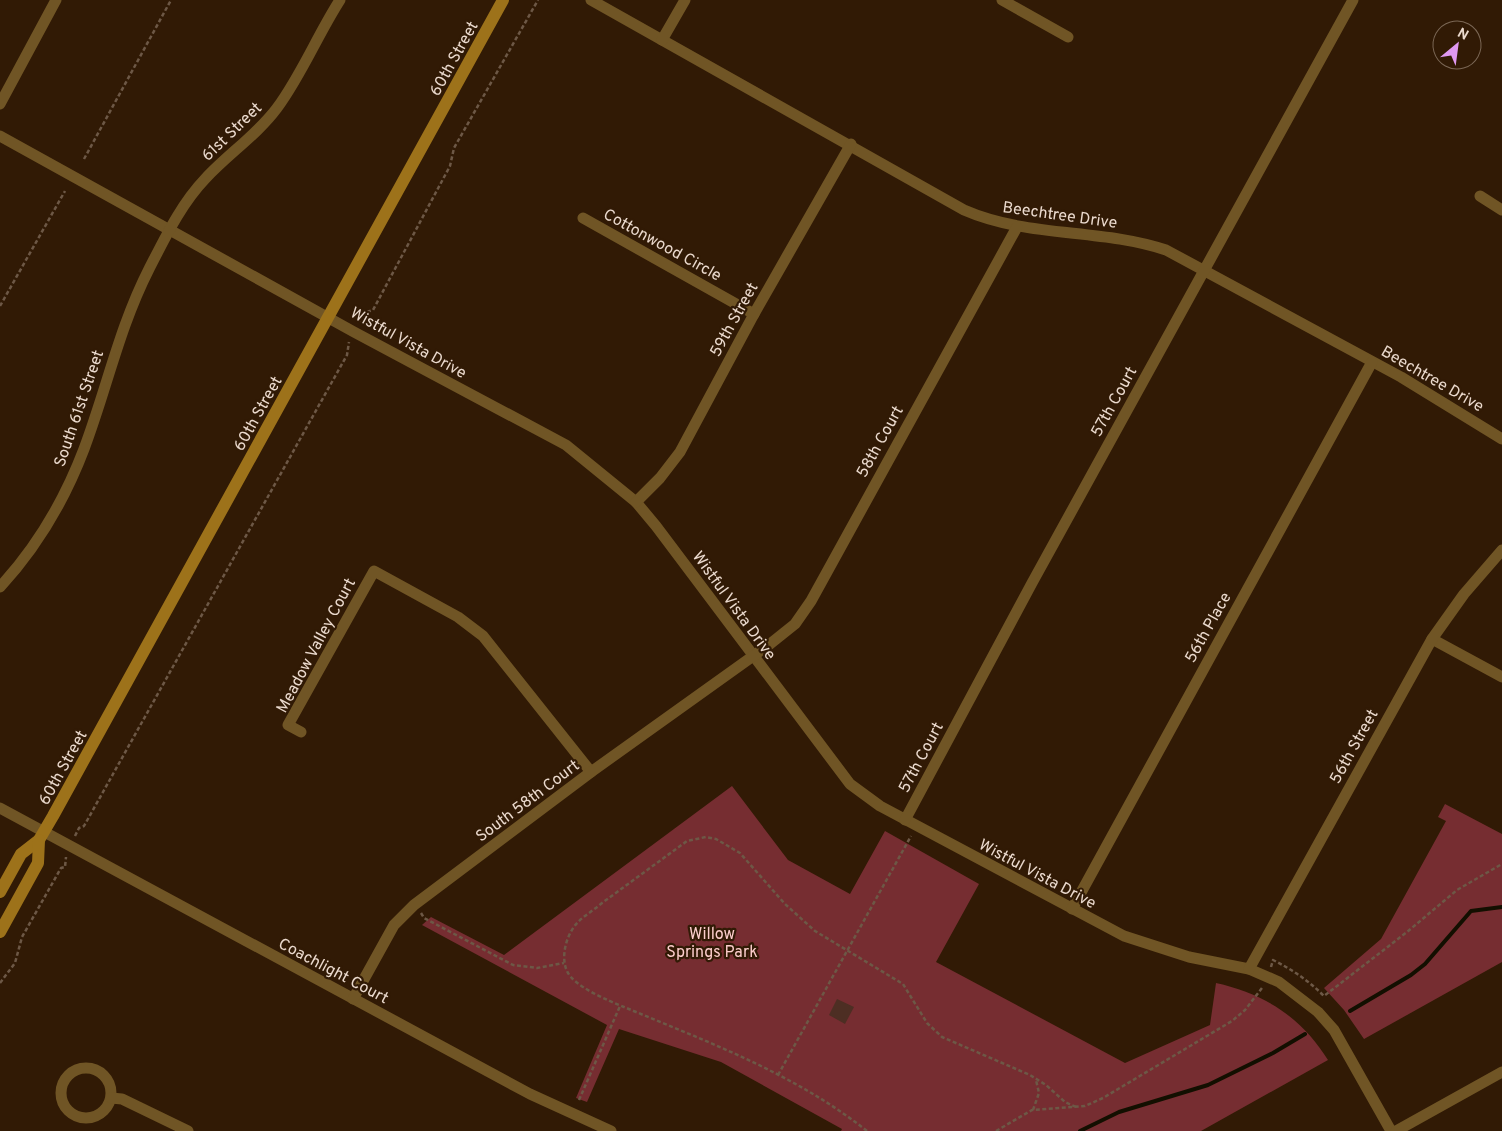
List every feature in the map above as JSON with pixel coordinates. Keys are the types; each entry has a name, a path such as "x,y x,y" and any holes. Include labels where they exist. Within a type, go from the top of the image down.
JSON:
{"street":[{"path":"0,104 56,0"},
{"name":"61st Street","path":"170,230 188,199 204,180 264,125 279,106 340,0"},
{"name":"60th Street","path":"0,892 21,854 42,836 503,0"},
{"name":"Beechtree Drive","path":"591,0 851,144 964,210 984,219 1017,227 1145,243 1166,250 1424,390 1502,439"},
{"path":"662,40 685,0"},
{"path":"1002,0 1068,37"},
{"name":"57th Court","path":"905,820 1032,583 1353,0"},
{"name":"Wistful Vista Drive","path":"0,136 566,445 636,502 678,554 752,657 850,784 867,798 905,820 1124,936 1157,948 1249,970 1279,982 1300,996 1318,1012 1346,1049 1391,1131"},
{"name":"59th Street","path":"636,502 660,478 680,452 754,314 851,144"},
{"path":"1480,196 1502,210"},
{"name":"Cottonwood Circle","path":"583,218 754,314"},
{"name":"58th Court","path":"752,657 794,624 806,609 1017,227"},
{"name":"South 61st Street","path":"0,587 29,551 69,484 83,450 117,342 132,304 170,230"},
{"name":"56th Place","path":"1072,909 1372,362"},
{"name":"56th Street","path":"1249,970 1432,639 1464,594 1502,550"},
{"name":"Meadow Valley Court","path":"301,732 288,725 374,571 458,617 483,636 591,772"},
{"path":"1432,639 1502,677"},
{"name":"South 58th Court","path":"353,998 394,925 414,905 591,772 752,657"},
{"name":"Coachlight Court","path":"0,808 42,836 353,998 530,1094 611,1131"},
{"name":"60th Street","path":"0,932 38,863 42,836"},
{"path":"85,1068 97,1071 104,1076 109,1083 111,1098 108,1106 100,1114 84,1118 77,1117 67,1110 62,1102 61,1090 69,1074 85,1068"},
{"path":"1396,1131 1502,1072"},
{"path":"111,1098 122,1098 188,1131"}],"path":[{"path":"84,159 171,0"},
{"path":"364,314 373,310 450,166 454,148 538,0"},
{"path":"0,306 65,191"},
{"path":"79,828 84,826 347,355 348,345"},
{"path":"778,1075 916,826"},
{"path":"867,1131 839,1110 778,1075 733,1053 601,997 568,975 564,963 567,940 579,921 687,841 706,837 722,842 740,853 801,919 846,952 903,984 927,1023 942,1037 1036,1078 1066,1102 1076,1107"},
{"path":"0,983 15,963 22,937 61,868 64,866 64,861"},
{"path":"1271,966 1273,960 1301,975 1324,996 1407,932 1457,890 1502,864"},
{"path":"414,905 424,918 505,962 525,968 564,963"},
{"path":"998,1130 1032,1110 1085,1106 1127,1085 1232,1021 1254,999 1264,984"},
{"path":"579,1100 620,1006"},
{"path":"1032,1110 1040,1093 1036,1078"}],"green space":[{"name":"Willow Springs Park","path":"732,786 788,860 850,894 885,831 979,884 936,962 1125,1063 1210,1025 1216,983 1250,994 1280,1010 1306,1031 1328,1060 1201,1131 841,1131 842,1129 721,1062 619,1029 587,1102 576,1098 607,1025 422,925 431,917 504,955"},
{"path":"1445,804 1502,834 1502,962 1364,1039 1344,1010 1324,988 1381,939 1446,821 1438,817"}],"building":[{"path":"837,999 854,1007 845,1024 829,1015"}],"waterway":[{"path":"1350,1011 1411,975 1425,964 1471,911 1502,907"},
{"path":"1080,1131 1119,1112 1208,1085 1273,1053 1305,1034"}]}
